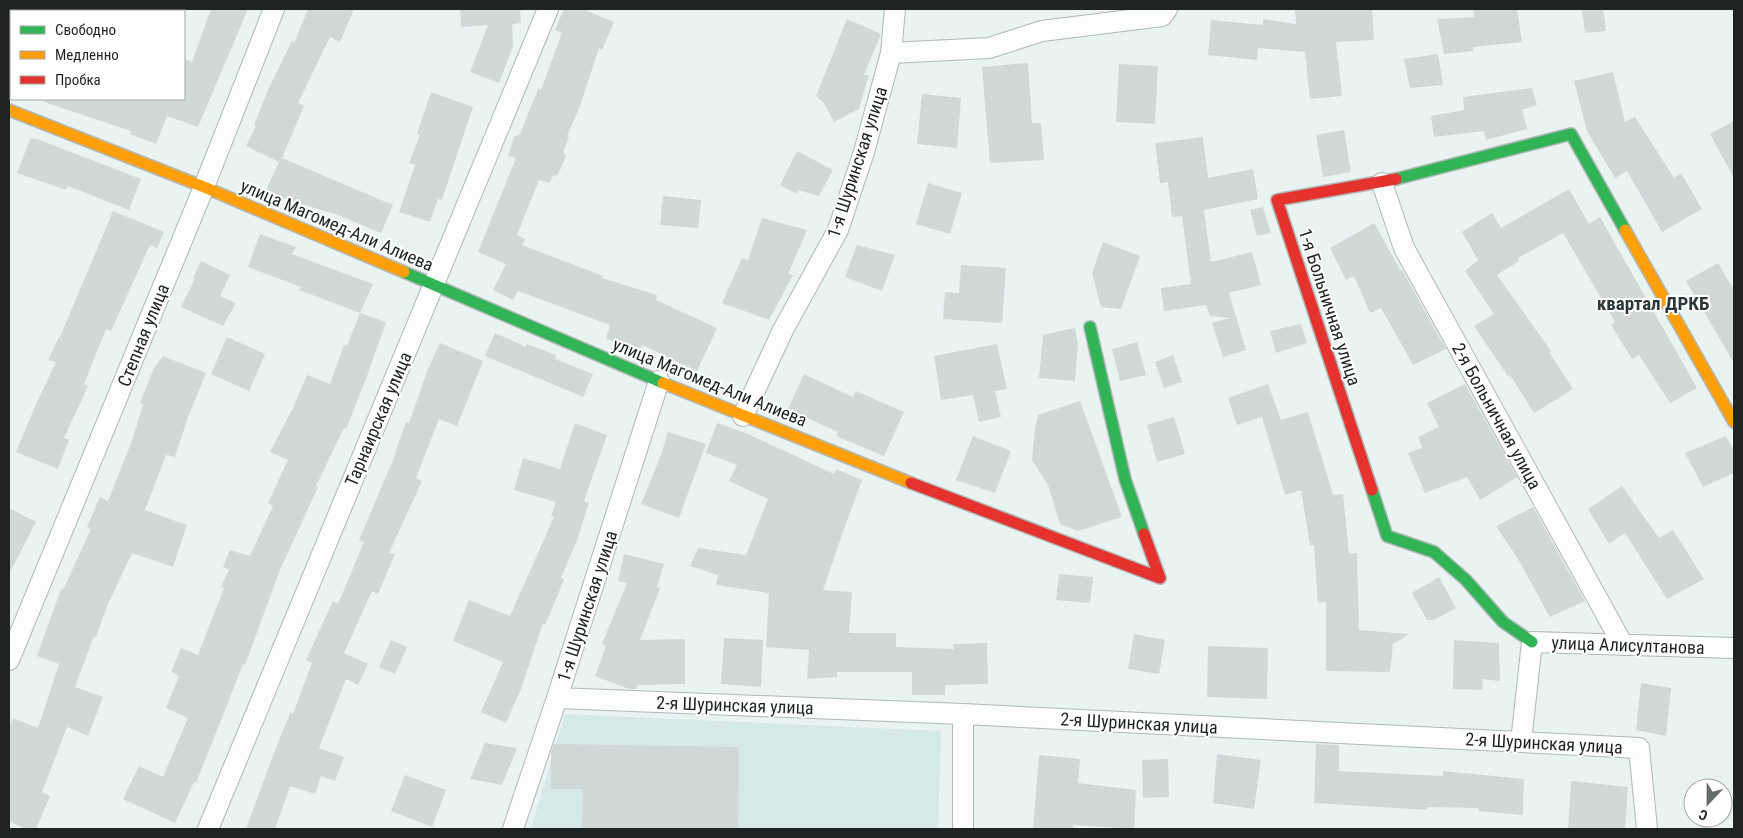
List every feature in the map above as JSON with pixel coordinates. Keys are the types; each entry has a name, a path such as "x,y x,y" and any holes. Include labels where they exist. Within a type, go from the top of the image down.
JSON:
{"street":[{"name":"Степная улица","path":"9,660 204,187 274,9"},
{"name":"Тарнаирская улица","path":"208,829 548,9"},
{"name":"1-я Шуринская улица","path":"743,416 783,330 838,230 864,152 891,53 895,9"},
{"path":"891,53 989,48 1042,31 1162,16 1167,9"},
{"name":"улица Магомед-Али Алиева","path":"9,110 204,187 659,382 951,499 1160,578 1125,479 1090,327"},
{"name":"1-я Больничная улица","path":"1532,642 1504,622 1466,580 1434,552 1387,536 1277,200 1382,182 1571,134 1734,422"},
{"name":"2-я Больничная улица","path":"1382,182 1404,248 1623,645"},
{"name":"1-я Шуринская улица","path":"513,829 659,382"},
{"name":"улица Алисултанова","path":"1521,742 1532,642 1734,648"},
{"name":"2-я Шуринская улица","path":"557,698 964,714 1640,748 1648,829"},
{"path":"963,829 964,714"}],"shaded area":[{"path":"565,714 941,731 938,829 531,829"}],"building":[{"path":"211,9 248,9 198,127 167,116 156,144 130,134 131,131 44,102 45,100 185,100 185,59 192,62"},
{"path":"308,9 354,9 340,42 330,37 298,103 304,106 282,158 393,205 381,233 338,215 285,199 266,190 279,162 246,146 256,126 254,125 268,90 292,41 294,43"},
{"path":"460,9 520,9 521,23 512,24 513,46 499,83 470,72 488,25 461,27"},
{"path":"564,9 583,9 614,22 602,50 599,48 580,106 567,136 569,137 563,152 566,156 558,175 553,176 550,183 539,180 517,235 525,239 522,245 603,276 602,278 657,295 656,300 717,328 697,371 642,345 640,350 606,339 610,325 518,291 513,300 493,290 506,264 478,252 516,158 508,156 514,137 520,134 538,89 541,90 562,33 555,30"},
{"path":"1295,9 1372,9 1374,40 1336,42 1342,96 1310,99 1305,52 1258,48 1257,60 1208,55 1211,20 1263,25 1263,19 1296,24"},
{"path":"1473,9 1517,9 1522,42 1473,47 1473,51 1444,54 1437,19 1474,17"},
{"path":"1582,9 1603,9 1606,31 1585,33"},
{"path":"847,19 881,34 864,75 869,75 859,109 834,122 824,103 816,96"},
{"path":"1438,54 1443,85 1410,88 1404,59"},
{"path":"1028,63 1032,123 1041,123 1044,160 990,163 982,67"},
{"path":"1119,64 1158,66 1155,124 1116,122"},
{"path":"1613,72 1625,122 1635,117 1674,178 1681,173 1702,209 1662,232 1627,171 1615,178 1587,131 1574,81"},
{"path":"1532,88 1537,105 1522,110 1527,129 1486,140 1484,131 1434,137 1431,116 1464,110 1463,97"},
{"path":"431,92 473,107 442,200 438,199 430,222 399,212 415,165 409,163 420,135 417,134"},
{"path":"922,94 961,98 957,148 917,144"},
{"path":"1734,121 1734,178 1710,134"},
{"path":"1344,130 1351,172 1323,177 1316,135"},
{"path":"1203,137 1208,178 1253,169 1258,199 1204,210 1211,262 1252,252 1261,285 1229,293 1246,350 1223,357 1212,323 1230,318 1210,316 1206,305 1164,311 1161,288 1191,284 1182,216 1172,217 1168,182 1160,183 1155,143"},
{"path":"30,139 37,139 141,179 129,210 68,186 66,190 17,173"},
{"path":"797,151 833,170 819,196 798,190 797,194 780,185"},
{"path":"928,183 962,193 950,234 916,224"},
{"path":"1569,189 1589,224 1600,217 1697,388 1670,403 1639,355 1632,359 1611,325 1615,322 1563,233 1518,258 1519,261 1497,275 1551,351 1549,352 1573,389 1534,413 1510,375 1508,376 1474,326 1494,314 1465,271 1478,260 1462,232 1492,213 1501,228"},
{"path":"663,196 701,200 698,228 660,225"},
{"path":"1263,207 1271,233 1257,236 1250,210"},
{"path":"113,211 164,232 157,248 150,245 111,331 106,329 84,384 88,386 64,438 69,440 58,469 16,452 56,362 48,360 60,337"},
{"path":"762,218 807,230 788,274 793,275 769,320 722,303 742,258 748,260"},
{"path":"1374,223 1446,349 1413,365 1381,308 1370,313 1354,276 1346,280 1330,248"},
{"path":"260,234 296,247 292,254 373,284 360,313 299,290 301,287 248,267"},
{"path":"1103,242 1140,256 1121,309 1101,307 1092,273"},
{"path":"857,245 895,255 882,291 845,277"},
{"path":"201,261 230,275 220,296 236,303 223,326 181,307 195,279 193,278"},
{"path":"1718,263 1734,290 1734,363 1686,281"},
{"path":"961,265 1006,268 1002,323 943,319 945,292 959,293"},
{"path":"360,313 386,322 366,379 346,429 344,428 316,486 318,487 280,570 245,665 243,664 196,783 194,782 175,823 123,799 139,766 163,777 188,718 166,708 179,676 171,672 181,648 198,655 224,588 221,587 229,570 223,567 230,550 250,556 273,506 268,503 288,460 270,452 293,408 307,375 330,384 344,345 347,346"},
{"path":"1301,324 1307,343 1276,353 1270,331"},
{"path":"1075,328 1078,345 1075,381 1039,378 1043,335"},
{"path":"495,333 526,347 527,344 556,355 555,359 593,374 583,397 485,356"},
{"path":"227,337 265,354 249,391 211,374"},
{"path":"1137,342 1146,375 1120,381 1112,349"},
{"path":"440,343 483,361 457,426 439,419 416,478 422,481 389,553 395,554 378,594 372,591 344,653 368,664 358,685 346,679 319,748 344,757 335,781 321,776 315,794 290,786 275,829 246,829 272,758 290,713 293,714 312,663 306,660 333,601 338,604 364,542 359,540 396,453 406,422 409,423 428,369"},
{"path":"997,344 1007,389 995,391 1001,417 979,422 973,395 941,400 934,356"},
{"path":"1173,355 1182,382 1164,388 1155,362"},
{"path":"163,356 206,373 188,417 175,457 166,455 145,510 187,525 173,567 132,553 107,606 96,637 94,636 75,687 103,697 88,736 67,727 42,792 50,796 36,829 25,829 9,821 9,729 13,718 38,728 59,664 37,656 61,589 63,590 91,529 87,527 100,497 108,501 133,438 143,404 140,403 154,368"},
{"path":"804,374 853,397 856,391 904,412 884,456 836,436 838,432 788,409"},
{"path":"1268,384 1281,420 1308,412 1333,495 1343,494 1349,554 1357,553 1359,630 1409,634 1393,644 1390,672 1326,671 1326,602 1318,603 1314,545 1310,545 1301,490 1285,495 1262,417 1237,425 1228,398"},
{"path":"1465,384 1517,477 1480,500 1467,477 1425,493 1408,453 1422,448 1418,437 1439,427 1427,403"},
{"path":"1080,401 1122,517 1078,531 1060,524 1048,485 1032,460 1038,415"},
{"path":"1174,417 1185,454 1157,462 1147,425"},
{"path":"575,423 607,435 584,501 589,503 577,540 561,578 564,580 545,625 543,623 521,689 506,723 481,712 503,662 453,641 469,600 510,616 554,517 551,516 556,502 514,490 523,458 560,469"},
{"path":"717,423 748,434 834,474 836,469 862,480 823,590 852,592 849,633 896,633 896,647 954,649 953,644 987,643 988,684 945,685 945,695 912,695 912,672 837,672 837,677 807,679 809,650 766,647 769,593 716,585 718,575 690,566 698,548 746,555 768,499 729,481 737,465 706,453"},
{"path":"668,432 706,444 679,518 641,504 661,455"},
{"path":"973,436 1011,451 995,493 956,480"},
{"path":"1726,436 1734,451 1734,473 1703,487 1685,453"},
{"path":"1622,486 1659,538 1673,530 1704,579 1667,599 1625,533 1609,544 1588,509"},
{"path":"1533,507 1585,601 1550,617 1518,559 1496,526"},
{"path":"9,508 36,522 9,574"},
{"path":"624,554 664,564 657,587 660,588 640,640 685,639 685,684 638,685 636,689 629,689 595,676 606,646 602,644 627,583 618,581"},
{"path":"1059,574 1093,577 1090,603 1056,600"},
{"path":"1439,577 1456,608 1434,620 1427,620 1412,593"},
{"path":"1134,634 1165,640 1159,674 1128,669"},
{"path":"724,638 763,640 761,687 721,684"},
{"path":"391,640 407,647 395,674 379,667"},
{"path":"1454,640 1499,643 1500,681 1482,679 1483,690 1453,689"},
{"path":"1208,646 1268,648 1267,699 1207,697"},
{"path":"1641,683 1671,688 1666,736 1636,730"},
{"path":"485,743 517,748 502,785 470,779"},
{"path":"554,744 739,747 738,829 582,829 583,789 551,789 551,752"},
{"path":"1316,744 1339,745 1339,771 1443,776 1443,771 1524,779 1523,815 1478,811 1478,808 1427,807 1427,810 1314,803"},
{"path":"1217,754 1261,760 1254,809 1213,803"},
{"path":"1039,755 1080,759 1078,783 1136,790 1134,829 1073,825 1073,829 1033,829"},
{"path":"1168,759 1169,797 1143,798 1142,760"},
{"path":"405,775 446,790 432,827 391,811"},
{"path":"1571,781 1628,787 1625,829 1568,829"}],"traffic: fast":[{"path":"1396,179 1571,134 1625,230"},
{"path":"404,272 663,383"},
{"path":"1090,327 1125,479 1144,534"},
{"path":"1372,490 1387,536 1434,552 1466,580 1503,622 1532,642"}],"traffic: slow":[{"path":"9,110 204,187 404,272"},
{"path":"1625,230 1734,422"},
{"path":"663,383 911,483"}],"traffic: jam":[{"path":"1372,490 1277,200 1396,179"},
{"path":"911,483 1160,578 1144,534"}],"district":[{"name":"квартал ДРКБ","path":"1653,303"}]}
